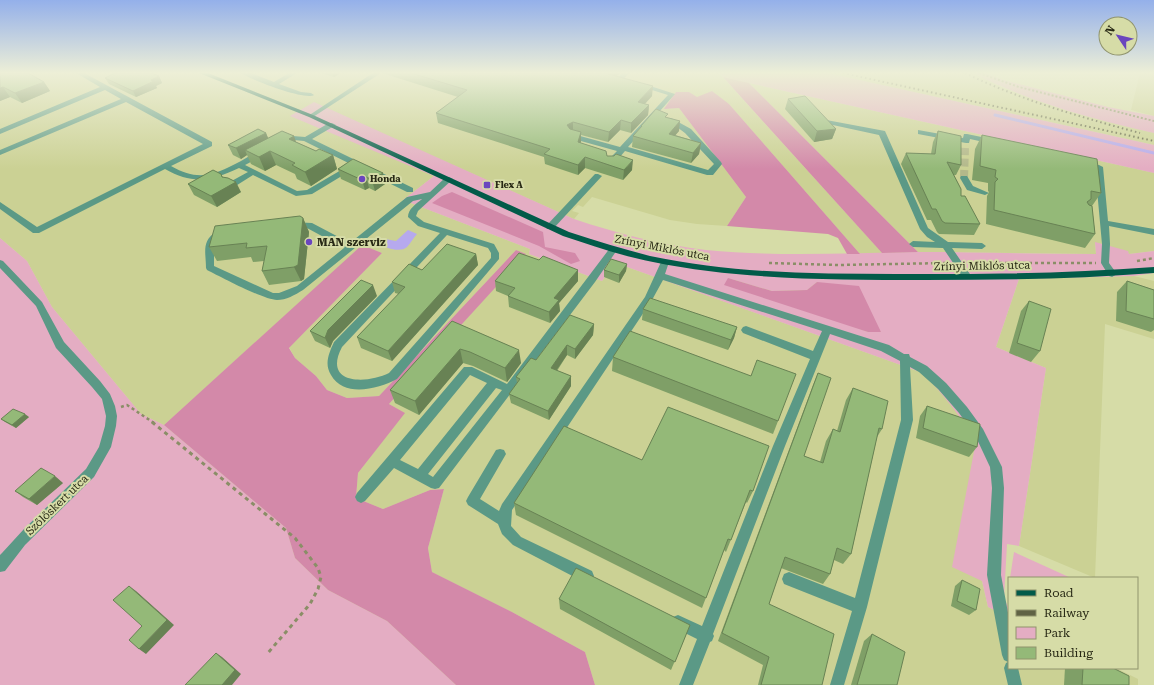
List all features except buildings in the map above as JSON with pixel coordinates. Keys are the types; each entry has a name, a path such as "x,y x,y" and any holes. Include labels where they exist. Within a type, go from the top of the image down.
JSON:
{"main road":[{"name":"Zrínyi Miklós utca","path":"283,105 332,125 550,227 593,244 665,262 707,268 778,274 967,277 1112,274 1154,270"}],"street":[{"path":"0,132 59,105"},
{"path":"2,150 112,105"},
{"path":"0,205 36,231 209,144 138,105"},
{"path":"311,116 328,105"},
{"path":"610,163 662,105"},
{"path":"573,136 710,173 718,164 688,131 667,118 654,114"},
{"path":"821,121 882,133 924,229 930,235 946,245 967,277"},
{"path":"306,140 332,125"},
{"path":"922,132 966,145 967,136 1004,145"},
{"path":"165,166 192,178 222,173 293,138 306,140 410,190"},
{"path":"1077,162 1099,167 1102,221 1106,244 1105,263 1112,274"},
{"path":"240,165 293,193 300,194 309,192 358,164"},
{"path":"231,185 253,172"},
{"path":"550,227 598,176"},
{"path":"192,178 189,182 196,186"},
{"path":"964,178 970,188 985,193"},
{"path":"445,232 338,345 332,356 332,366 335,374 344,382 356,385 369,384 393,376 495,259 495,253 491,246 421,224 412,218 413,210 449,179"},
{"path":"231,231 220,233 210,241 210,268 271,296 277,297 291,293 300,288 410,199 433,193"},
{"path":"1102,221 1154,232"},
{"path":"282,225 309,225 350,247"},
{"path":"913,244 982,246"},
{"path":"392,461 435,484 509,389 613,250"},
{"path":"594,580 517,541 506,533 503,520 506,508 649,298 665,262"},
{"name":"Szőlőskert utca","path":"0,263 38,302 48,318 59,344 107,398 111,412 107,442 100,458 90,473 32,529 0,566"},
{"path":"660,276 827,330 866,340 904,357 923,368 942,386 963,410 979,432 996,467 998,488 994,575 1008,650"},
{"path":"746,330 817,356"},
{"path":"686,685 779,446 827,330"},
{"path":"837,685 860,608 907,420 904,357"},
{"path":"361,497 468,370 509,389"},
{"path":"419,476 494,382"},
{"path":"500,454 472,501 503,520"},
{"path":"789,579 860,608"},
{"path":"664,615 706,636"},
{"path":"1011,669 1015,685"}],"path":[{"path":"1088,105 1154,121"},
{"path":"1130,261 1154,258"},
{"path":"767,263 838,265 1105,263"},
{"path":"111,412 126,405 159,428 295,538 318,568 321,577 318,589 310,604 267,654"}],"shaded area":[{"path":"0,105 675,105 664,109 679,108 746,197 727,226 670,220 592,197 583,207 578,205 572,211 579,213 574,219 453,165 434,176 403,200 530,249 529,254 602,281 616,263 923,373 941,392 962,419 976,441 982,581 988,607 1008,617 1008,669 1118,669 1138,679 1138,685 595,685 585,652 512,612 432,572 428,548 444,489 430,490 383,509 356,498 358,473 404,413 389,404 525,254 516,250 379,396 347,398 327,390 316,376 295,358 289,347 382,253 362,246 164,425 141,414 52,307 27,261 0,238"},
{"path":"667,105 730,105 860,254 847,254 838,238 828,234 727,226 746,197 679,108 664,109"},
{"path":"730,105 748,105 882,253 860,254"},
{"path":"748,105 771,105 918,252 882,253"},
{"path":"771,105 848,105 1154,173 1154,251 1129,254 1095,243 1096,254 918,252"},
{"path":"973,105 1051,105 1068,111 1154,133 1154,145"},
{"path":"1132,105 1154,105 1154,116 1131,110"},
{"path":"452,192 543,232 545,247 575,253 580,261 571,264 539,246 432,203 442,196"},
{"path":"408,230 417,234 404,249 397,250 380,244 385,239 396,241"},
{"path":"362,245 382,253 289,348 295,358 316,376 327,390 347,398 379,396 516,250 526,254 389,404 405,413 358,473 356,498 383,509 430,490 444,489 428,548 432,572 512,612 585,652 595,685 456,685 387,621 328,590 295,558 286,528 164,425"},
{"path":"1134,276 1154,281 1154,339 1105,324 1095,577 1019,546 1046,368 996,347 1019,279"},
{"path":"728,278 772,291 807,290 817,282 859,286 881,332 868,332 724,285"}],"green space":[{"path":"309,105 321,105 574,219 623,234 656,242 706,250 785,254 918,252 1096,254 1095,242 1128,251 1129,254 1154,251 1154,273 1134,276 1019,279 996,347 1046,368 1019,546 1007,544 1004,598 1008,607 1008,617 988,607 982,581 952,567 976,441 951,406 923,373 616,263 602,281 529,254 530,249 403,200 434,176 290,116","holes":["728,278 772,291 807,290 817,282 881,332 868,332"]},
{"path":"848,105 973,105 1154,145 1154,173"},
{"path":"1050,105 1100,105 1154,116 1154,133 1085,116"},
{"path":"0,238 27,261 52,307 141,414 164,425 286,528 295,558 328,590 387,621 456,685 0,685"},
{"path":"1014,552 1069,577 1010,577"}],"waterway":[{"path":"995,115 1154,153"}],"tunnel":[{"path":"964,178 965,148"}],"railway":[{"path":"989,105 1154,141"},
{"path":"1045,105 1140,133"}],"place":[{"name":"Honda","path":"362,179"},
{"name":"Flex A","path":"487,185"},
{"name":"MAN szerviz","path":"309,242"}]}
